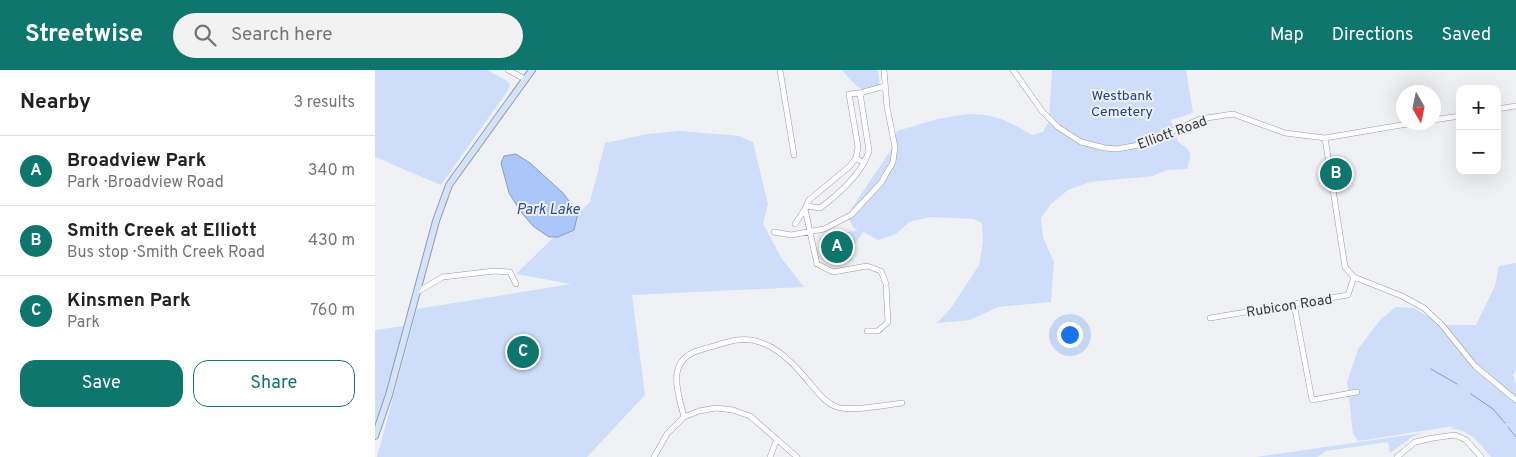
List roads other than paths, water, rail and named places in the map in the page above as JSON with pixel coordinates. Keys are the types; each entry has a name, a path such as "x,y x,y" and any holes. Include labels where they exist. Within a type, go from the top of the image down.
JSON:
{"main road":[{"path":"375,436 389,395 436,221 449,186 532,70"}],"street":[{"path":"508,70 525,79"},
{"path":"780,70 794,155"},
{"path":"774,232 791,235 811,233 825,229 851,215 881,183 893,162 895,147 887,107 884,70"},
{"name":"Elliott Road","path":"1013,70 1042,111 1059,127 1081,142 1094,146 1117,149 1144,144 1200,119 1233,114 1285,133 1325,138 1396,126"},
{"path":"795,224 809,200 850,166 855,158 858,147 849,94 885,86"},
{"path":"806,208 821,208 859,172 864,163 869,151 860,93"},
{"path":"1501,108 1516,106"},
{"path":"1441,119 1456,117"},
{"path":"1325,138 1345,266 1354,277 1402,296 1425,308 1442,325 1475,366 1516,400"},
{"path":"855,158 864,163"},
{"path":"806,208 817,264 833,272 867,266 881,271 886,284 889,322 878,331 867,330"},
{"path":"417,292 443,277 494,271 510,272 516,284"},
{"name":"Rubicon Road","path":"1210,318 1348,295 1354,277"},
{"path":"1294,304 1312,400 1357,392"},
{"path":"684,417 676,386 676,375 681,362 693,352 737,340 758,341 776,349 799,370 822,397 837,407 847,409 902,403"},
{"path":"654,457 667,434 684,417 699,411 716,408 733,410 750,416 797,457"},
{"path":"1397,457 1415,442 1455,436 1466,440 1481,457"},
{"path":"771,457 777,439"}],"water":[{"name":"Park Lake","path":"516,154 530,163 563,193 578,213 574,230 558,237 549,237 533,226 521,212 509,193 501,163 504,156"}],"waterway":[{"path":"1431,369 1457,384"},
{"path":"1471,394 1493,409 1505,423"},
{"path":"1508,427 1516,437"}],"place":[{"name":"Smith Creek at Elliott","path":"1336,174"},
{"name":"Broadview Park","path":"837,247"},
{"name":"Kinsmen Park","path":"523,352"}],"park label":[{"name":"Westbank Cemetery","path":"1122,103"}]}
